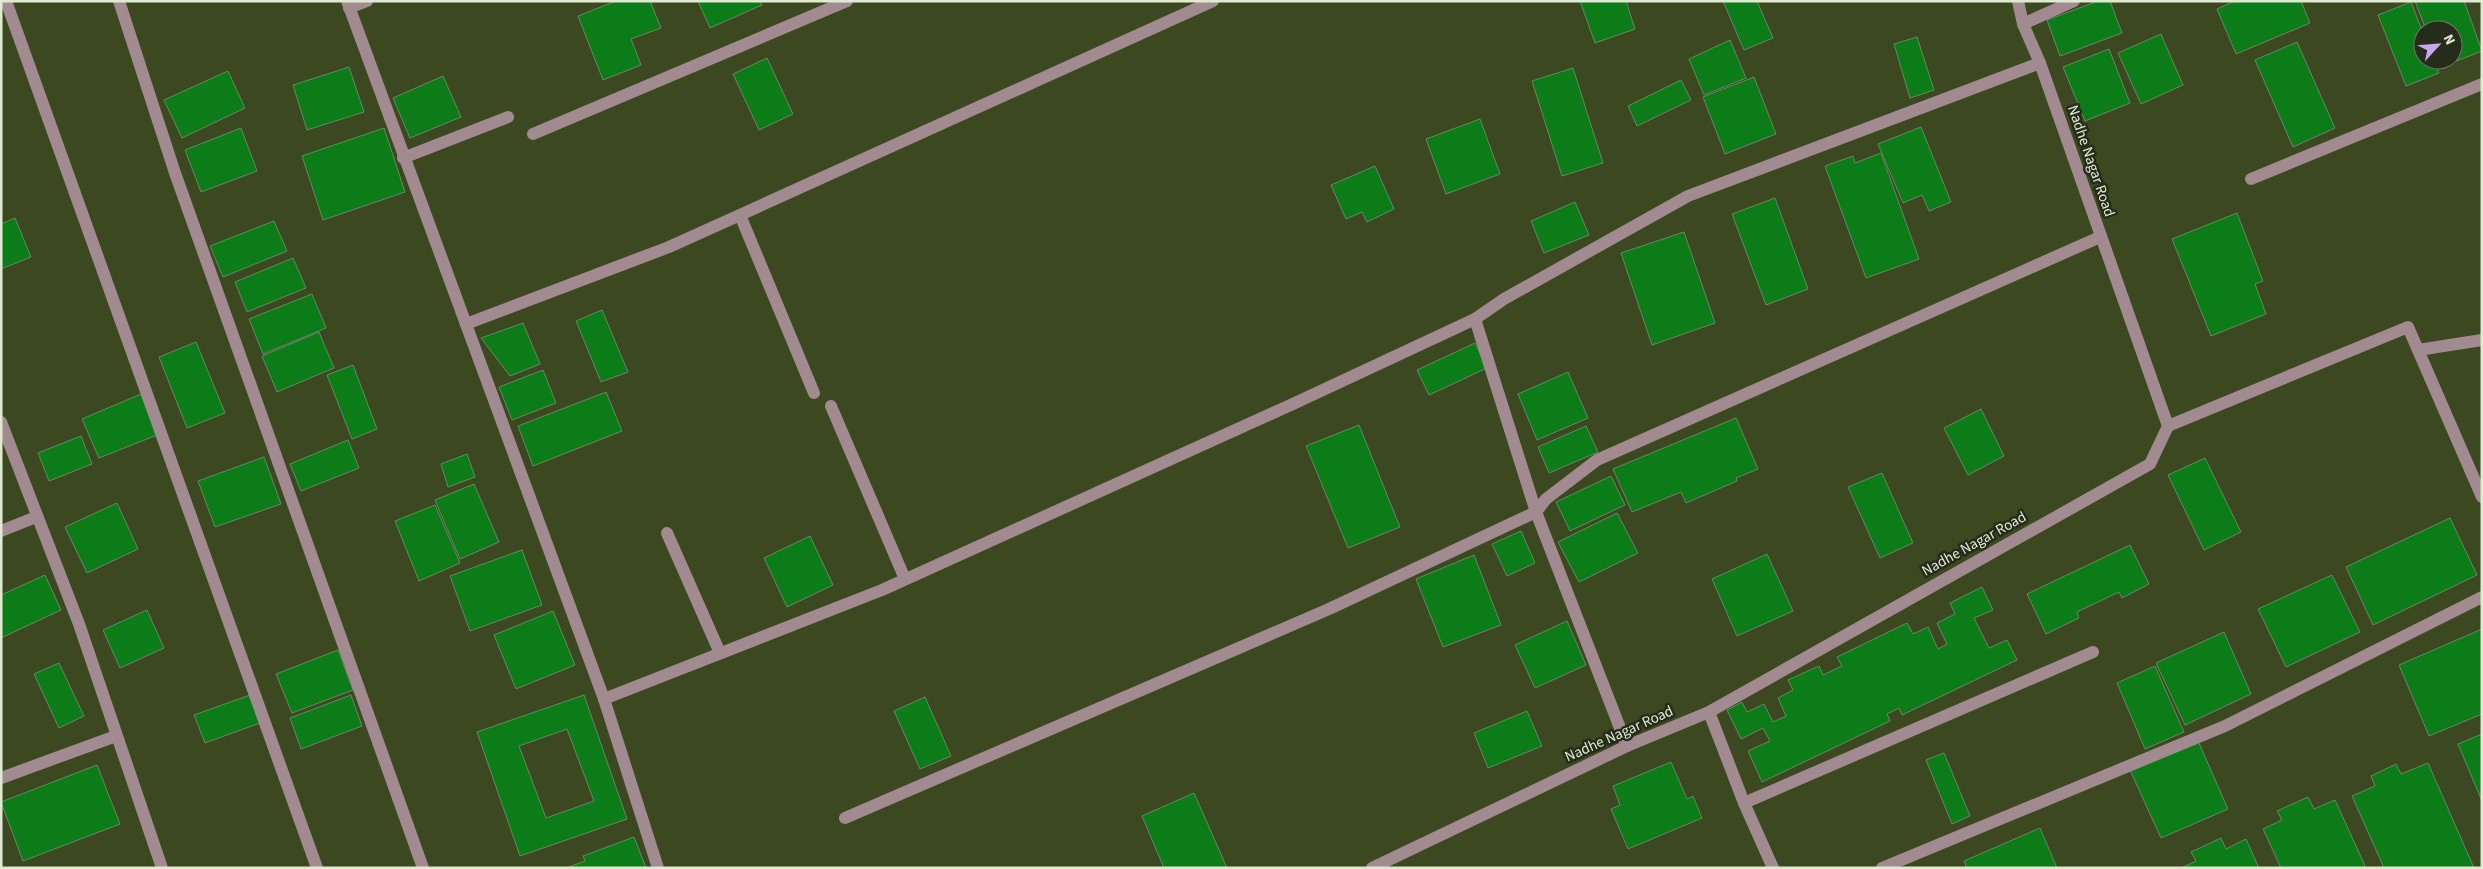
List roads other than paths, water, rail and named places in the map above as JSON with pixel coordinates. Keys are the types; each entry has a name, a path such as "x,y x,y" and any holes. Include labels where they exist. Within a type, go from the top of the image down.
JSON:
{"street":[{"path":"6,1 317,868"},
{"path":"119,1 174,173 423,868"},
{"path":"367,1 348,5 604,699 658,868"},
{"path":"533,134 847,1"},
{"path":"466,324 669,247 1213,1"},
{"name":"Nadhe Nagar Road","path":"1372,868 1627,746 1709,712 2150,464 2168,426 2040,64 2023,24 2018,1"},
{"path":"2023,24 2074,1"},
{"path":"604,699 905,579 1296,403 1475,319 1504,299 1688,196 2040,64"},
{"path":"2251,179 2482,84"},
{"path":"403,158 508,116"},
{"path":"740,215 814,393"},
{"path":"845,818 1329,609 1536,512 1546,499 1597,460 2100,237"},
{"path":"1475,319 1536,512 1627,746"},
{"path":"2168,426 2408,327 2482,497"},
{"path":"2418,350 2482,340"},
{"path":"831,406 905,579"},
{"path":"1,422 4,441 80,624 116,736 162,868"},
{"path":"1,531 36,517"},
{"path":"667,533 720,653"},
{"path":"1882,868 2225,726 2482,597"},
{"path":"1744,803 2092,652"},
{"path":"1709,712 1744,803 1773,868"},
{"path":"1,778 116,736"}]}
